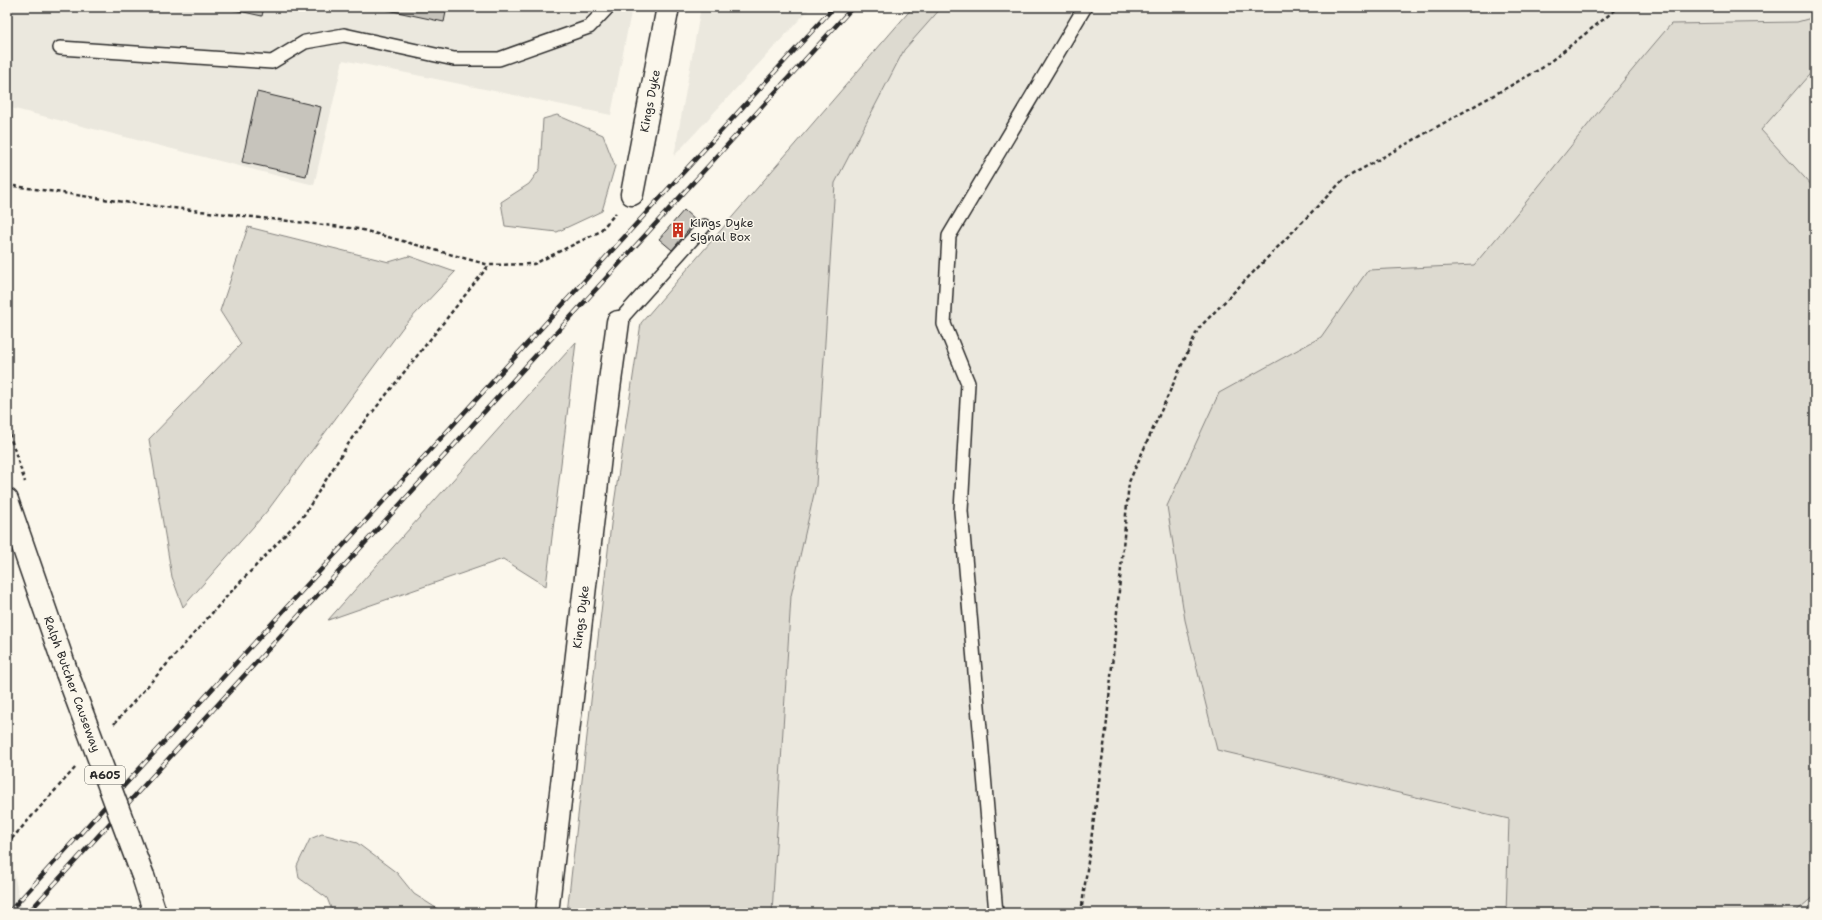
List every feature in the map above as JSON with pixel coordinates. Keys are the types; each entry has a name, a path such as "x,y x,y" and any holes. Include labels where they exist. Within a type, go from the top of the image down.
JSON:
{"street":[{"name":"Kings Dyke","path":"632,194 668,7"},
{"name":"Kings Dyke","path":"546,913 601,448 618,322"},
{"name":"Ralph Butcher Causeway","path":"7,500 67,673 143,876 155,913"}],"lane":[{"path":"60,48 272,62 305,42 344,35 454,59 499,59 589,27 608,7"},
{"path":"996,913 961,511 968,383 944,324 949,236 1085,7"},
{"path":"618,322 704,226"}],"path":[{"path":"1080,913 1106,731 1128,482 1198,329 1344,179 1542,68 1618,7"},
{"path":"7,185 138,204 359,229 489,265 534,264 599,232 632,194"},
{"path":"114,724 228,595 304,515 352,438 489,265"},
{"path":"7,844 77,765"}],"shaded area":[{"path":"7,7 632,7 611,115 343,60 314,185 7,107"},
{"path":"701,7 811,7 674,156"},
{"path":"913,7 942,7 904,50 835,183 816,485 791,596 772,913 567,913 611,524 641,323"},
{"path":"941,7 1815,7 1815,913 772,913 791,596 816,485 835,183 904,50"},
{"path":"1815,17 1815,68 1761,130 1815,189 1815,895 1794,913 1506,913 1509,819 1217,750 1185,620 1167,506 1219,393 1321,337 1368,270 1474,265 1671,24 1797,22"},
{"path":"557,115 603,135 615,166 602,211 557,232 505,226 501,202 529,184 540,169 543,119"},
{"path":"248,227 389,262 409,256 455,272 403,327 268,510 183,607 172,577 149,439 241,344 220,311"},
{"path":"576,342 546,586 503,559 328,620"},
{"path":"322,834 357,843 397,873 414,894 444,913 333,913 327,898 299,878 297,866 310,839"},
{"path":"7,871 14,875 23,913 7,913"}],"building":[{"path":"221,7 264,7 262,16"},
{"path":"374,7 447,7 444,22"},
{"path":"257,92 321,107 306,176 242,162"},
{"name":"Kings Dyke Signal Box","path":"684,210 696,221 672,250 659,239"}],"railway":[{"path":"8,913 834,7"},
{"path":"28,913 853,7"}],"place":[{"name":"Kings Dyke Signal Box","path":"678,230"}]}
